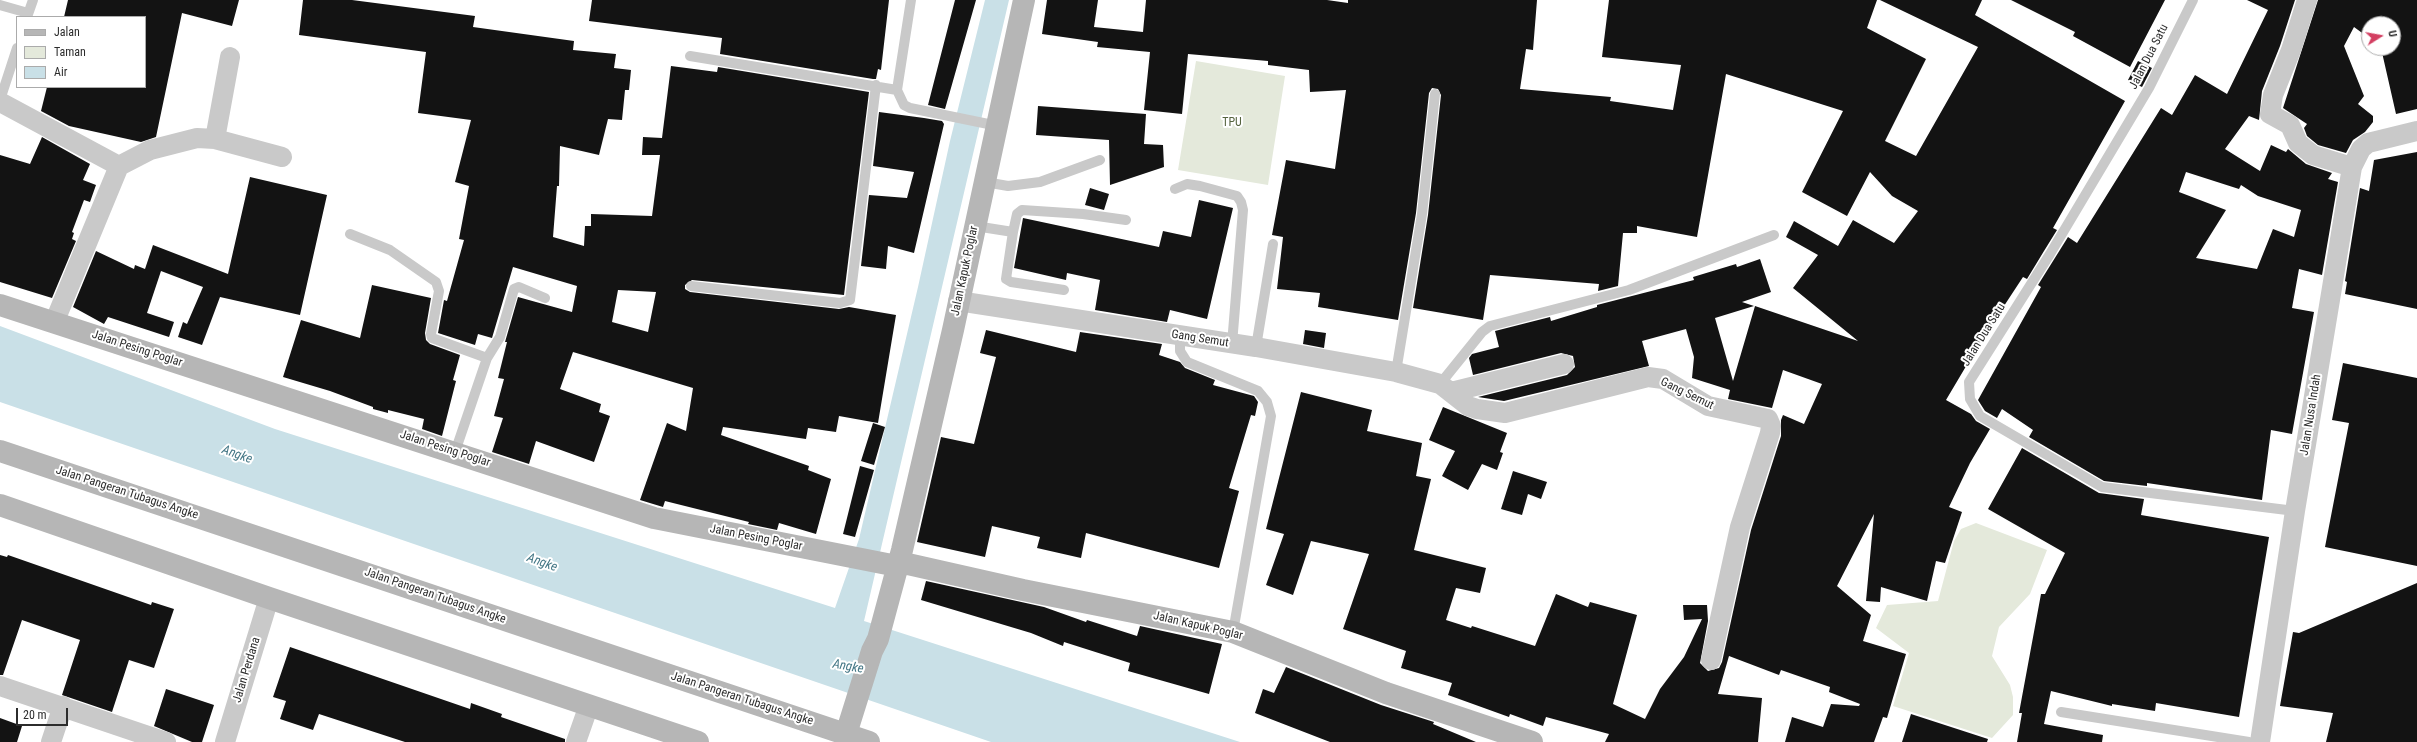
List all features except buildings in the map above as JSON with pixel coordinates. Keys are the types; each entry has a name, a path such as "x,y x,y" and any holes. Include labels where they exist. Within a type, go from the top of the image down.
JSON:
{"street":[{"name":"Jalan Kapuk Poglar","path":"1024,0 991,124 985,182 958,301 894,565 1233,632 1386,693 1532,742"},
{"path":"2307,0 2292,50 2273,95 2270,114 2290,125 2298,143 2313,154 2352,167"},
{"path":"215,139 230,57"},
{"path":"0,101 119,166"},
{"name":"Jalan Nusa Indah","path":"2260,742 2294,511 2352,167 2360,149 2368,143 2417,131"},
{"path":"54,323 119,166 157,148 197,138 215,139 282,157"},
{"name":"Gang Semut","path":"958,301 1256,347 1396,372 1445,388 1468,406 1477,409 1505,413 1648,377 1663,379 1708,406 1768,419 1771,426 1770,433 1740,527 1711,660"},
{"name":"Jalan Pesing Poglar","path":"0,305 654,518 894,565"},
{"path":"1445,388 1564,364"},
{"name":"Jalan Pangeran Tubagus Angke","path":"0,451 848,726 869,742"},
{"path":"0,505 269,598 698,742"},
{"path":"848,726 872,651 878,639 894,565"},
{"name":"Jalan Perdana","path":"225,742 269,598"},
{"path":"0,686 166,742"},
{"path":"576,742 589,705"},
{"path":"51,742 63,706"}],"lane":[{"path":"0,5 28,15 33,0"},
{"path":"911,0 897,90 904,105 991,124"},
{"name":"Jalan Dua Satu","path":"2193,0 2149,88 2050,254 1970,382 1970,399 1980,416 2102,486 2294,511"},
{"path":"0,101 16,51"},
{"path":"690,56 876,85 897,90"},
{"path":"691,286 840,303 850,300 876,85"},
{"path":"1396,372 1422,214 1435,94"},
{"path":"985,182 1008,186 1040,182 1100,160"},
{"path":"1175,189 1187,184 1200,186 1237,196 1241,202 1243,210 1232,344"},
{"path":"1064,290 1011,282 1006,279 1012,232 1017,214 1022,210 1083,214 1126,220"},
{"path":"975,226 1012,232"},
{"path":"350,234 390,250 436,282 439,291 431,334 432,338 487,358"},
{"path":"1445,388 1482,332 1490,326 1624,292 1774,235"},
{"path":"1256,347 1273,244"},
{"path":"454,452 487,358 500,337 514,289 519,287 545,298"},
{"path":"1180,336 1180,351 1187,362 1258,391 1267,402 1271,416 1233,632"},
{"path":"2061,712 2250,742"}],"green space":[{"name":"TPU","path":"1196,61 1285,76 1268,185 1178,170"},
{"path":"1976,523 2047,550 2030,594 1999,627 1992,656 2010,685 2013,697 2013,715 1992,738 1893,706 1909,653 1876,628 1887,605 1938,601 1954,541 1961,529"}],"water":[{"name":"Angke","path":"985,0 1009,0 864,621 1240,742 991,742 0,402 0,326 275,429 835,608 859,539 918,287 950,141"}]}
